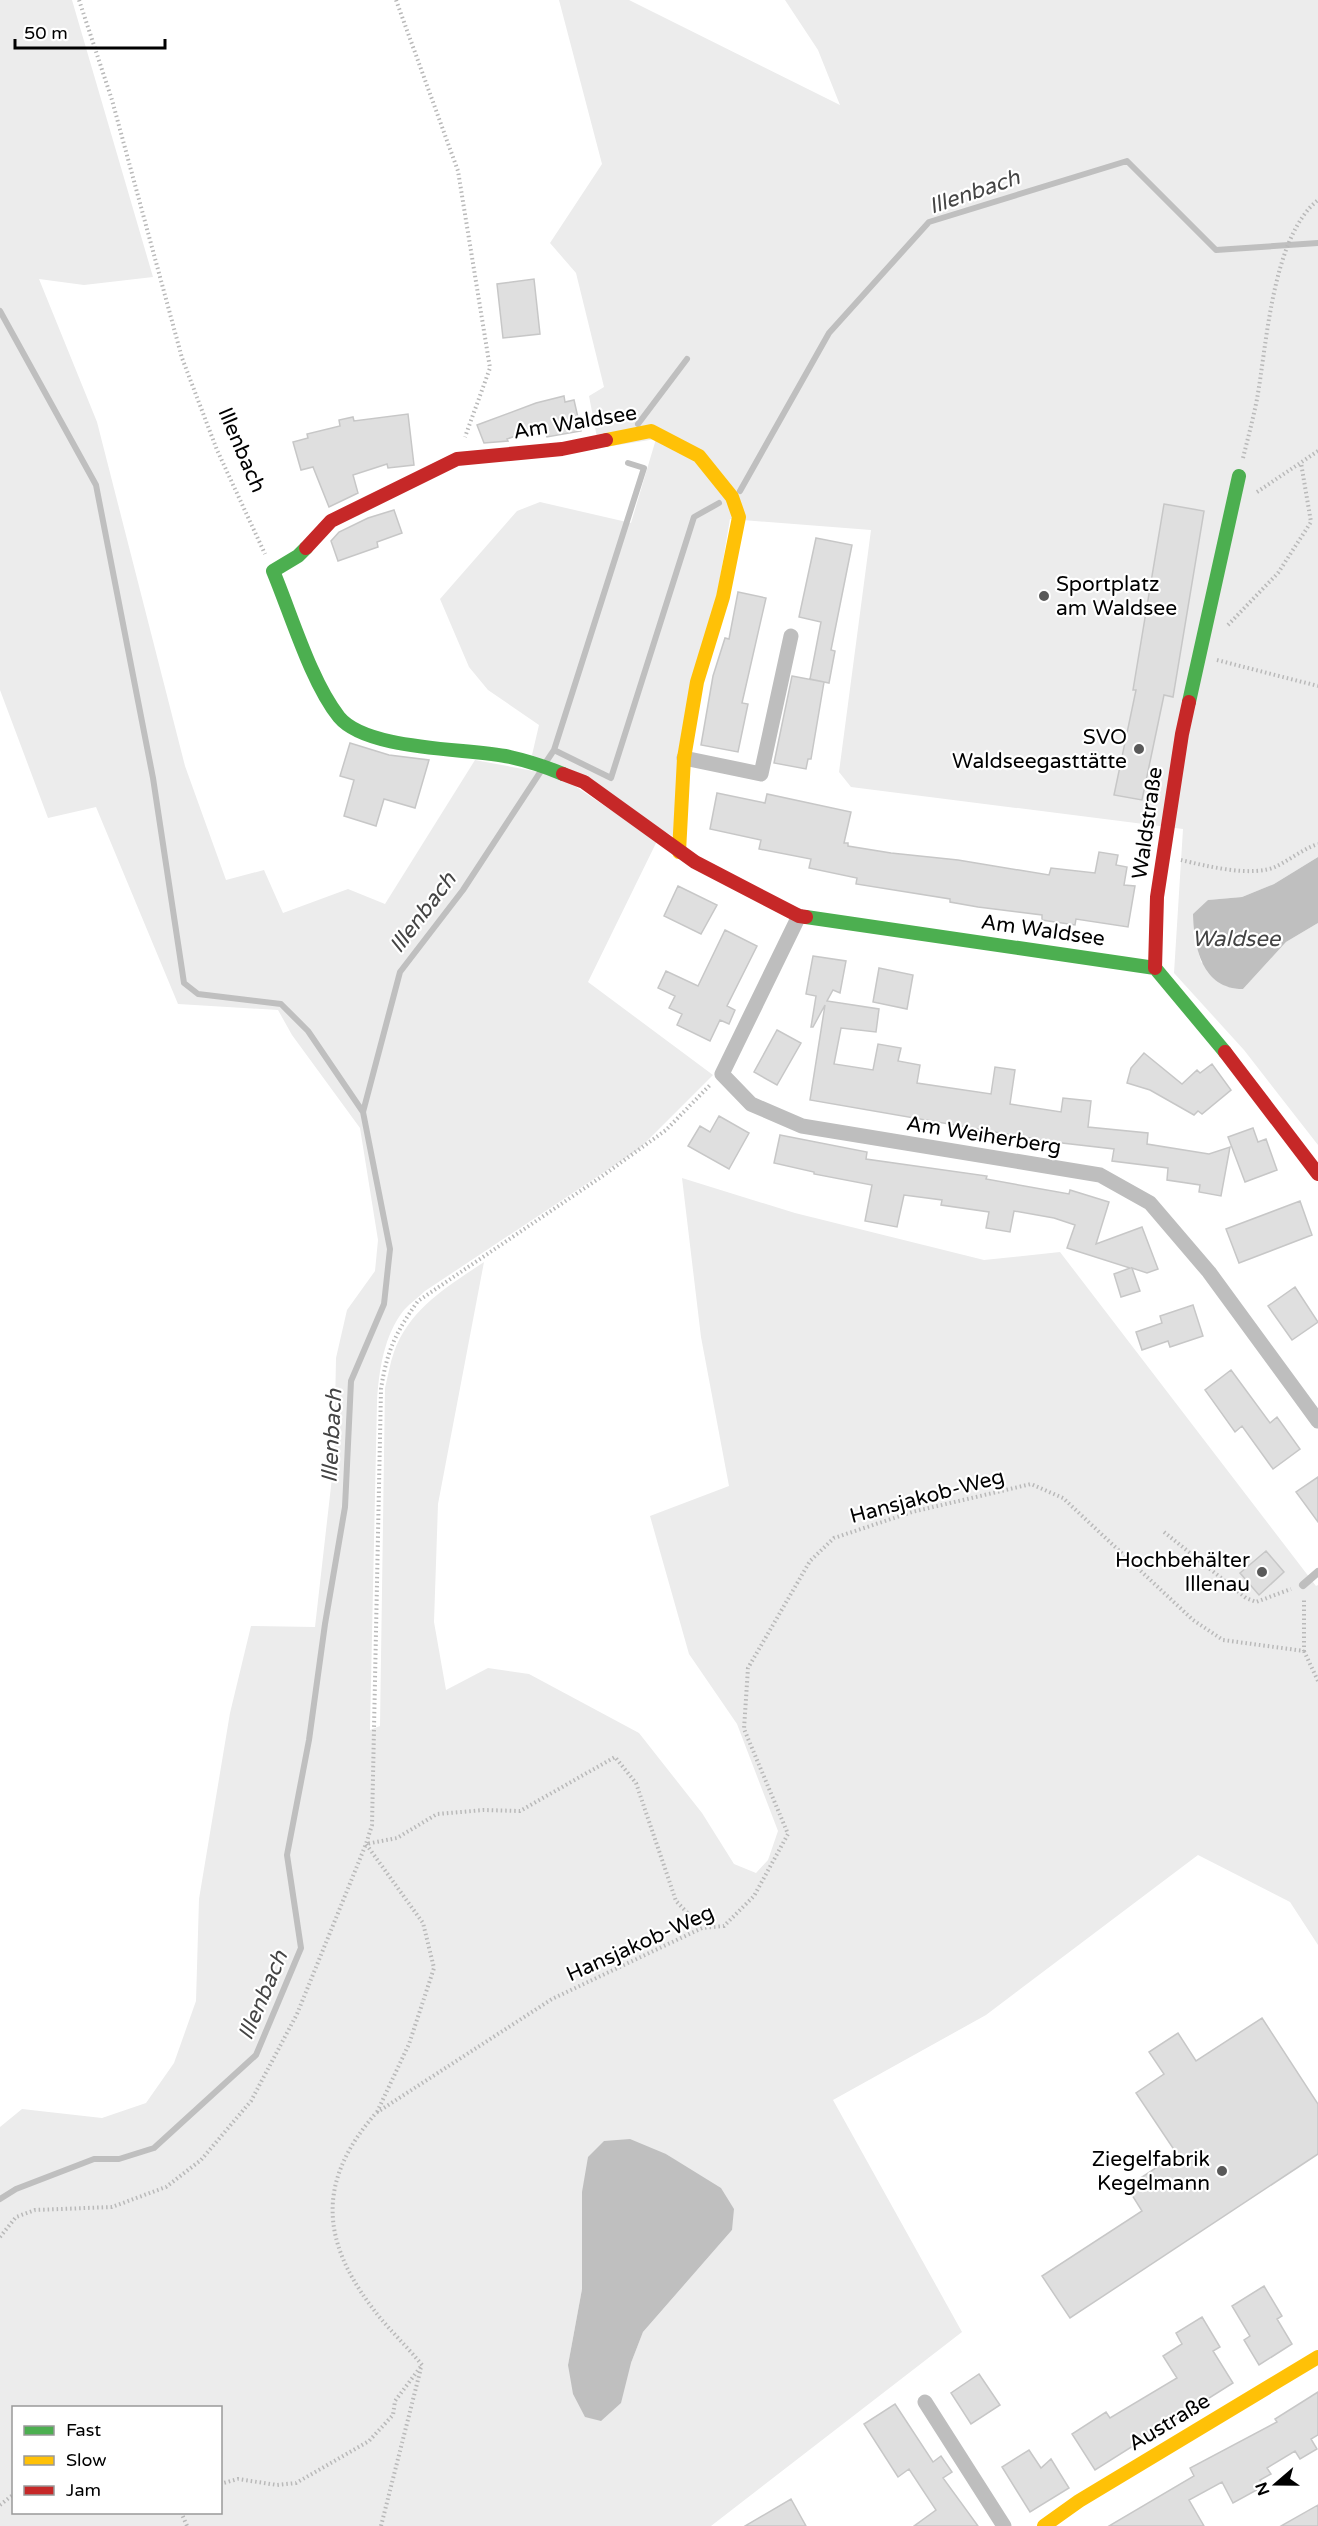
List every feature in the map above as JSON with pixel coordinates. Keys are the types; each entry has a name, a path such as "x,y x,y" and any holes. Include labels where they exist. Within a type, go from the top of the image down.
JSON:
{"street":[{"name":"Am Waldsee","path":"679,852 684,758 697,682 723,597 739,517 732,497 699,456 651,431 562,449 457,459 331,521 298,556 273,571 321,688 340,718 354,730 393,742 510,757 584,782 679,852 799,916 1155,968"},
{"name":"Waldstraße","path":"1155,968 1157,897 1182,734 1239,476"},
{"path":"684,758 761,774 791,636"},
{"path":"722,1074 799,916"},
{"path":"1155,968 1226,1053 1318,1174"},
{"name":"Am Weiherberg","path":"722,1074 751,1104 802,1126 1100,1175 1150,1203 1209,1272 1318,1421"},
{"name":"Austraße","path":"1044,2526 1079,2501 1317,2360"},
{"path":"925,2402 1004,2526"}],"lane":[{"path":"1303,1585 1318,1572"}],"path":[{"name":"Illenbach","path":"79,0 112,100 182,358 217,450 273,571"},
{"path":"396,0 458,171 490,368 457,459"},
{"path":"1239,476 1257,400 1270,310 1288,241 1311,206 1318,200"},
{"path":"1233,498 1257,492 1318,452"},
{"path":"1222,630 1278,573 1311,522 1301,463"},
{"path":"1198,655 1318,686"},
{"path":"1162,858 1210,867 1260,870 1275,867 1318,843"},
{"path":"0,2237 16,2217 35,2210 112,2207 166,2187 201,2160 251,2101 297,2014 372,1825 381,1389 386,1358 398,1329 418,1301 666,1130 722,1074"},
{"name":"Hansjakob-Weg","path":"422,2365 371,2307 344,2264 333,2228 332,2197 338,2172 360,2132 376,2113 552,1999 702,1928 724,1926 754,1896 788,1834 744,1729 747,1668 810,1561 834,1538 912,1512 1031,1484 1063,1498 1193,1620 1223,1640 1304,1651"},
{"path":"1164,1532 1246,1598 1257,1602 1303,1585 1304,1651 1318,1681"},
{"path":"366,1844 397,1838 437,1814 484,1810 520,1811 615,1757 636,1783 676,1901 702,1928"},
{"path":"366,1844 423,1923 434,1968 410,2044 376,2113"},
{"path":"222,2483 238,2479 277,2485 296,2483 369,2441 393,2415 395,2401 422,2365"},
{"path":"381,2526 422,2365"},
{"path":"0,2505 12,2496"}],"shaded area":[{"path":"0,0 72,0 153,277 84,285 39,279 97,422 185,766 226,880 264,870 283,913 348,889 385,904 475,760 560,776 657,841 588,982 713,1075 639,1149 425,1291 404,1310 397,1320 387,1342 381,1365 377,1401 370,1730 380,1726 385,1388 390,1365 401,1337 420,1311 443,1290 484,1262 438,1504 434,1622 446,1690 488,1668 529,1674 639,1733 702,1813 734,1864 756,1873 768,1860 778,1831 737,1724 689,1654 650,1516 729,1486 701,1337 682,1178 795,1213 984,1260 1060,1252 1316,1586 1318,1585 1318,1945 1290,1902 1198,1855 986,2015 833,2100 962,2332 711,2526 0,2526 0,2127 22,2109 102,2118 146,2103 174,2063 196,2001 199,1899 230,1713 251,1626 315,1627 334,1460 336,1358 347,1310 375,1271 378,1240 360,1128 292,1035 278,1010 178,1004 96,807 48,818 0,690","holes":["666,2154 690,2170 732,2230 643,2332 631,2363 568,2365 582,2289 582,2192"]},
{"path":"559,0 629,0 840,105 818,50 785,0 1318,0 1318,857 1274,884 1242,897 1208,900 1193,932 1201,962 1243,989 1286,942 1318,923 1318,1145 1244,1050 1174,973 1183,829 851,787 839,772 871,530 730,519 676,838 532,755 539,725 488,690 469,667 440,599 517,511 540,502 631,523 656,439 599,448 589,396 604,387 576,273 550,243 602,164"}],"water":[{"name":"Waldsee","path":"1318,857 1318,923 1286,942 1243,989 1229,987 1218,982 1209,974 1198,952 1193,914 1208,900 1242,897 1274,884"},
{"path":"630,2139 666,2154 721,2188 734,2209 732,2230 643,2332 631,2363 621,2403 601,2421 585,2417 573,2394 568,2365 582,2289 582,2192 588,2157 604,2141"}],"building":[{"path":"534,279 540,334 503,338 497,284"},
{"path":"564,396 565,402 574,400 581,431 547,437 544,426 507,439 508,441 484,443 477,425 536,403"},
{"path":"408,414 414,465 388,468 387,464 353,475 358,493 329,507 313,467 301,470 293,442 308,438 307,434 340,426 339,420 353,417 354,421"},
{"path":"1164,504 1204,511 1173,697 1164,695 1142,800 1114,795 1136,690 1133,690"},
{"path":"394,510 402,533 377,542 378,547 338,561 331,541 339,532 368,518"},
{"path":"816,538 852,545 831,650 835,651 829,683 810,679 821,622 799,617"},
{"path":"738,592 766,598 742,703 748,704 738,752 701,745 713,676 725,638 729,639"},
{"path":"792,676 824,682 811,759 808,759 806,769 774,763"},
{"path":"350,743 389,755 429,760 415,808 384,799 376,826 344,816 354,780 340,776"},
{"path":"717,793 765,803 767,794 851,812 844,843 848,843 848,846 891,853 958,860 1049,875 1051,868 1095,873 1099,852 1118,855 1116,865 1127,867 1124,885 1135,886 1128,927 1076,919 1075,925 1042,920 1042,915 978,907 950,902 950,899 856,884 857,878 809,868 811,859 759,849 761,840 710,829"},
{"path":"678,886 717,905 701,934 664,916"},
{"path":"725,930 757,946 727,1006 735,1010 729,1024 720,1020 710,1041 677,1025 682,1014 669,1008 675,996 658,988 666,971 698,986"},
{"path":"813,956 846,961 840,993 833,990 827,1001 879,1009 876,1032 841,1028 834,1064 873,1070 878,1044 901,1048 898,1061 920,1065 917,1083 991,1094 995,1067 1015,1070 1010,1104 1061,1112 1063,1098 1091,1101 1088,1127 1148,1133 1147,1144 1209,1154 1230,1147 1221,1196 1199,1192 1200,1185 1167,1180 1168,1168 1112,1161 1114,1149 1053,1142 810,1100 825,1005 811,1027 816,996 806,994"},
{"path":"879,968 913,975 907,1009 873,1002"},
{"path":"777,1030 801,1043 777,1085 754,1072"},
{"path":"1144,1053 1182,1084 1197,1070 1200,1073 1212,1064 1231,1090 1202,1114 1198,1111 1194,1115 1150,1090 1127,1083 1131,1068"},
{"path":"719,1116 749,1133 729,1169 688,1146 700,1126 710,1132"},
{"path":"1253,1128 1258,1142 1266,1139 1277,1170 1245,1182 1228,1137"},
{"path":"780,1135 867,1152 866,1159 987,1176 986,1179 1069,1194 1070,1190 1109,1202 1096,1244 1142,1227 1158,1269 1147,1273 1132,1268 1140,1291 1121,1297 1114,1274 1130,1268 1067,1248 1075,1225 1054,1218 1014,1211 1010,1232 986,1228 989,1212 941,1205 942,1200 904,1195 897,1227 865,1221 872,1185 814,1174 814,1172 774,1163"},
{"path":"1300,1201 1312,1235 1239,1263 1226,1229"},
{"path":"1295,1287 1318,1322 1292,1340 1268,1306"},
{"path":"1193,1305 1203,1336 1170,1347 1168,1341 1142,1350 1136,1332 1162,1323 1160,1316"},
{"path":"1231,1370 1270,1423 1277,1417 1300,1449 1273,1469 1242,1426 1235,1432 1205,1390"},
{"path":"1318,1477 1318,1522 1296,1492"},
{"name":"Hochbehälter Illenau","path":"1266,1551 1284,1572 1259,1595 1240,1573"},
{"name":"Ziegelfabrik Kegelmann","path":"1262,2018 1318,2104 1318,2154 1070,2318 1042,2276 1142,2211 1127,2187 1177,2154 1136,2093 1164,2074 1149,2052 1178,2033 1196,2061"},
{"path":"1264,2286 1282,2316 1277,2319 1292,2344 1259,2365 1244,2340 1250,2336 1232,2306"},
{"path":"1202,2317 1220,2347 1213,2351 1233,2383 1095,2470 1072,2434 1106,2412 1110,2418 1177,2378 1163,2356 1182,2344 1176,2333"},
{"path":"979,2374 1000,2405 971,2424 951,2393"},
{"path":"1318,2392 1318,2435 1311,2439 1317,2449 1300,2459 1295,2451 1267,2468 1271,2474 1260,2480 1264,2486 1233,2503 1222,2482 1189,2500 1204,2526 1109,2526 1194,2476 1190,2468 1277,2422 1275,2419"},
{"path":"895,2404 933,2462 941,2456 952,2472 943,2478 978,2526 914,2526 936,2510 909,2469 898,2477 864,2424"},
{"path":"1029,2450 1041,2468 1051,2459 1069,2488 1030,2512 1002,2467"},
{"path":"791,2499 806,2526 745,2526"},
{"path":"1318,2505 1318,2526 1281,2526"}],"waterway":[{"name":"Illenbach","path":"740,491 829,333 929,222 1127,161 1216,250 1318,243"},
{"path":"0,311 96,485 153,778 184,983 198,994 281,1004 308,1031 363,1112"},
{"path":"638,424 687,359"},
{"path":"554,750 644,468 628,463"},
{"name":"Illenbach","path":"546,762 554,750 611,778 694,517 719,503"},
{"name":"Illenbach","path":"0,2199 16,2189 94,2159 119,2159 154,2148 256,2055 301,1948 287,1855 309,1740 325,1624 345,1507 351,1381 384,1304 390,1249 363,1112 400,972 463,890 541,771"}],"traffic: fast":[{"path":"1189,702 1239,476"},
{"path":"306,548 298,556 273,571 319,685 339,717 353,728 394,742 510,757 563,774"},
{"path":"806,917 1155,968 1225,1052"}],"traffic: slow":[{"path":"606,440 651,431 699,456 732,497 739,517 723,597 697,682 684,758 679,852"},
{"path":"1044,2526 1079,2501 1318,2357"}],"traffic: jam":[{"path":"306,548 331,521 457,459 562,449 606,440"},
{"path":"1155,968 1157,897 1189,702"},
{"path":"563,774 584,782 695,862 799,916 806,917"},
{"path":"1225,1052 1318,1174"}],"place":[{"name":"Sportplatz am Waldsee","path":"1044,596"},
{"name":"SVO Waldseegasttätte","path":"1139,749"},
{"name":"Hochbehälter Illenau","path":"1262,1572"},
{"name":"Ziegelfabrik Kegelmann","path":"1222,2171"}]}
